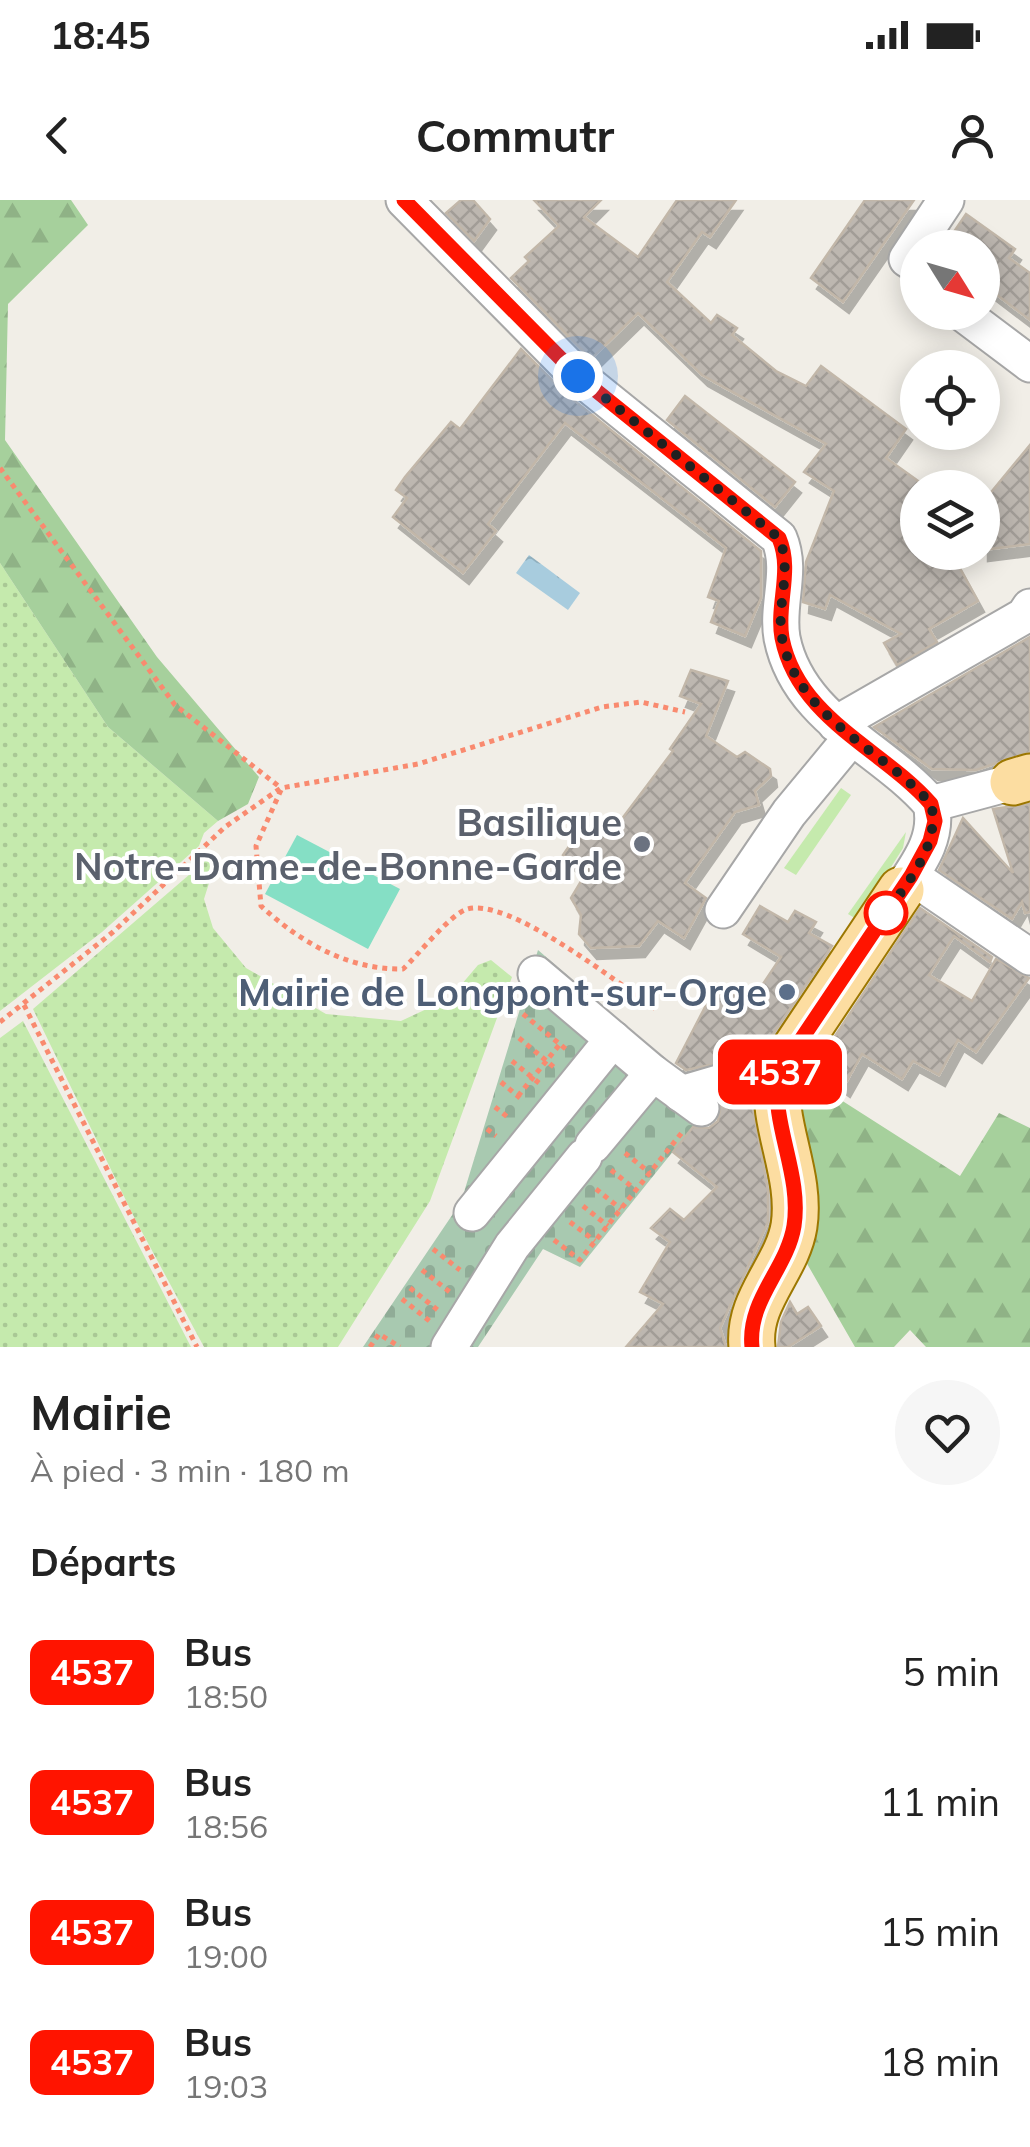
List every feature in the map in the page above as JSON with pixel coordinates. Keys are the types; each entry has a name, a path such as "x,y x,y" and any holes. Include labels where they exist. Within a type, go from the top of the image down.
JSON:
{"main road":[{"path":"752,1347 753,1315 794,1230 796,1195 775,1096 778,1074 906,883"}],"street":[{"path":"404,200 578,376 779,538 786,555 780,612 782,639 805,688 844,731 931,804 935,821 930,841 906,883 1030,957"},
{"path":"927,230 946,200"},
{"path":"985,330 1030,364"},
{"path":"723,910 844,731 1024,616 1030,608"},
{"path":"931,804 1022,779"},
{"path":"536,974 679,1092"},
{"path":"521,1234 468,1210 613,1039"},
{"path":"449,1333 521,1234 590,1153 679,1092 778,1074"}],"path":[{"path":"0,468 175,704 281,788"},
{"path":"0,1022 113,932 225,827 281,788 418,764 602,707 640,702 686,712"},
{"path":"281,788 256,846 261,906 296,938 373,969 403,969 466,910 491,908 530,925 656,1009"},
{"path":"24,1004 67,1098 197,1347"},
{"path":"518,1096 584,1014"},
{"path":"521,1234 580,1260 636,1190 679,1092"},
{"path":"590,1153 636,1190"},
{"path":"433,1249 474,1282"},
{"path":"422,1270 462,1301"},
{"path":"410,1288 449,1333"},
{"path":"370,1347 378,1334 400,1347"}],"green space":[{"path":"0,200 71,200 88,225 8,304 5,440 157,657 259,777 248,804 218,821 108,727 0,563"},
{"path":"0,563 108,727 218,821 204,833 199,846 102,932 0,1011"},
{"path":"841,788 851,795 796,875 784,868"},
{"path":"906,832 903,848 858,920 848,914"},
{"path":"297,835 400,889 368,949 265,894"},
{"path":"211,856 216,861 204,899 213,928 246,968 326,1014 401,1021 450,998 478,965 491,960 512,977 430,1201 338,1347 204,1347 135,1219 33,1009"},
{"path":"538,950 692,1083 734,1085 699,1126 695,1124 580,1267 543,1249 478,1347 363,1347 461,1202"},
{"path":"23,1021 191,1347 0,1347 0,1038"},
{"path":"794,1070 960,1176 999,1113 1030,1128 1030,1347 926,1347 910,1330 894,1347 855,1347 802,1255"}],"water":[{"path":"529,555 580,593 568,610 516,573"}],"building":[{"path":"461,200 473,200 490,219 474,241 446,213"},
{"path":"534,200 601,200 584,217 638,257 677,200 736,200 710,237 702,232 667,282 711,323 717,315 737,328 732,335 776,371 806,386 821,366 900,425 900,438 886,458 903,470 900,570 961,570 978,601 929,629 937,642 897,665 884,643 901,634 830,595 825,609 803,602 806,562 834,491 804,472 826,444 702,375 638,313 591,359 511,278 529,261 525,257 559,226"},
{"path":"865,200 914,200 843,302 811,278"},
{"path":"966,214 988,230 955,230"},
{"path":"1000,238 1015,249 1009,258 1030,273 1030,320 1000,297"},
{"path":"521,349 565,393 761,551 761,598 745,636 711,622 719,601 708,597 726,548 565,423 488,524 496,531 463,573 393,517 407,498 396,490 405,477 451,422 460,429"},
{"path":"685,396 795,482 775,507 667,420"},
{"path":"1030,445 1030,544 1000,548 1000,481"},
{"path":"1030,637 1030,752 976,770 932,769 874,727"},
{"name":"Basilique Notre-Dame-de-Bonne-Garde","path":"691,670 728,681 706,736 737,757 745,752 770,769 771,776 755,791 759,805 735,812 685,883 706,898 684,938 658,921 639,946 591,948 579,934 581,915 571,898 586,873 563,855 590,816 612,832 673,751 670,749 701,704 680,696"},
{"path":"1030,804 1030,912 1025,913 1022,902 1012,919 939,870 963,818 1013,873 993,809"},
{"name":"Mairie de Longpont-sur-Orge","path":"760,906 788,922 795,911 816,922 809,933 832,946 759,1055 686,1070 676,1063 717,984 746,1001 752,990 757,993 781,957 743,934"},
{"path":"920,908 992,957 990,962 954,936 929,975 972,1001 996,959 1029,978 976,1052 958,1040 939,1075 913,1061 902,1079 862,1054 844,1086 816,1065"},
{"path":"751,1098 768,1191 768,1222 720,1328 726,1347 626,1347 663,1304 640,1292 670,1242 651,1228 670,1209 684,1220 717,1187 673,1152 693,1127 709,1128 718,1121 721,1104"},
{"path":"790,1302 797,1314 808,1307 821,1326 788,1347 778,1347 781,1322"}],"bus line":[{"name":"4537","path":"404,200 578,376 779,538 786,555 780,612 782,639 791,664 824,713 931,804 935,821 930,841 911,876 778,1074 775,1096 796,1195 794,1230 753,1315 752,1347"}],"place":[{"name":"Basilique Notre-Dame-de-Bonne-Garde","path":"642,844"},
{"name":"Mairie de Longpont-sur-Orge","path":"787,992"}],"route":[{"path":"578,376 779,538 786,555 780,612 782,639 791,664 824,713 931,804 935,821 930,841 886,913"}]}
